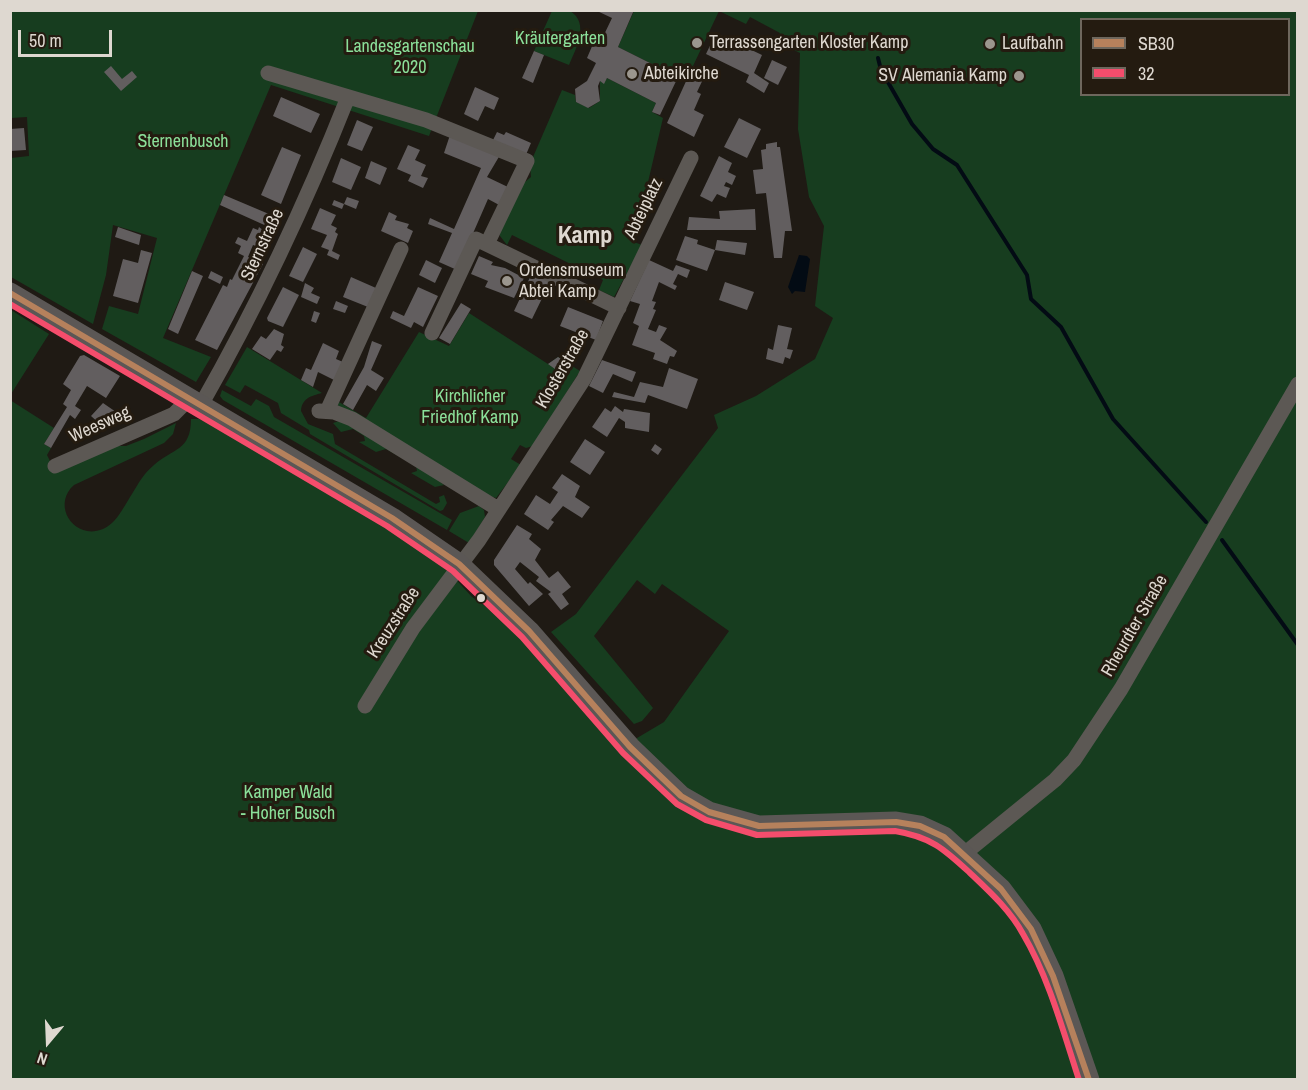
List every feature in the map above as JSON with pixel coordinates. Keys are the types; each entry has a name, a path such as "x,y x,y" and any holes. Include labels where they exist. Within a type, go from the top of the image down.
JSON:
{"main road":[{"path":"10,293 392,518 459,564 529,631 630,747 681,796 709,812 759,826 812,826 872,821 920,826 944,837 1001,889 1031,929 1053,976 1089,1080"}],"street":[{"path":"267,73 440,126 527,161 487,244"},
{"name":"Sternstraße","path":"196,402 241,336 292,230 348,97"},
{"name":"Abteiplatz","path":"619,308 691,158"},
{"path":"432,333 476,239 619,308"},
{"path":"401,249 323,411 352,419 498,509"},
{"name":"Klosterstraße","path":"459,564 584,379 619,308"},
{"name":"Rheurdter Straße","path":"964,854 1054,780 1074,760 1121,689 1298,384"},
{"name":"Weesweg","path":"55,466 174,414 196,402"},
{"name":"Kreuzstraße","path":"365,706 413,628 459,564"}],"green space":[{"path":"10,11 478,11 429,136 271,85 163,338 211,357 196,382 102,329 109,306 138,314 157,238 113,225 106,275 93,324 11,277 11,158 29,156 27,117 11,118"},
{"name":"Kräutergarten","path":"552,11 570,11 579,22 580,36 569,65 534,51"},
{"path":"634,11 719,11 693,66 684,64 678,77 618,47"},
{"name":"Kamper Wald - Hoher Busch","path":"719,11 1297,11 1297,1079 11,1079 10,400 54,428 44,444 51,448 47,455 55,471 108,446 126,446 176,423 173,434 164,443 74,485 67,493 65,511 75,526 92,531 103,529 112,523 147,472 184,443 188,437 191,419 199,419 223,430 392,529 440,562 472,597 514,626 630,747 637,738 664,722 729,631 662,584 655,594 637,580 594,636 653,708 642,721 634,724 551,632 576,614 718,428 714,415 756,396 815,359 833,318 815,306 824,226 809,197 798,129 800,53 776,41 780,33 750,17 746,24"},
{"path":"607,78 656,103 652,112 663,118 634,242 642,245 614,297 599,290 603,280 512,235 507,245 500,236 499,230 520,186 531,177 530,164 562,90 575,95 576,102 589,108 600,101 600,81 604,83"},
{"path":"11,310 49,334 11,394"},
{"name":"Kirchlicher Friedhof Kamp","path":"469,313 548,364 558,357 580,371 533,446 526,448 520,445 511,459 521,465 496,498 487,495 337,405 339,402 366,418 419,332 449,346"},
{"path":"247,347 322,393 303,403 301,411 308,424 333,434 335,444 436,504 440,502 439,497 444,495 447,503 443,510 440,511 310,434 309,430 281,413 278,403 245,385 240,393 225,385"},
{"path":"222,390 251,406 256,399 269,406 274,417 452,520 447,530 223,400 220,396"},
{"path":"339,421 352,424 415,461 444,485 435,487 411,473 417,471 416,466 386,449 376,452 359,442 365,441 364,436 353,429 341,432 333,423"},
{"path":"479,506 484,510 485,517 469,543 449,531 460,513"}],"shaded area":[{"path":"799,255 810,259 805,292 795,291 792,294 788,287"}],"building":[{"name":"Abteikirche","path":"595,10 634,10 618,47 678,77 660,115 652,112 656,103 607,78 604,84 600,81 598,86 600,101 588,108 576,102 575,89 587,81 596,63 587,58 593,44 604,47 606,43 601,41 612,18"},
{"path":"716,33 762,55 754,73 769,83 764,93 746,82 749,75 706,54"},
{"path":"534,51 544,55 533,83 522,78"},
{"path":"772,60 787,67 778,85 764,78"},
{"path":"111,66 122,79 132,71 137,77 121,91 104,72"},
{"path":"693,66 706,73 697,92 701,94 694,110 704,115 694,137 667,123"},
{"path":"475,87 499,98 494,110 485,106 478,121 464,114"},
{"path":"281,97 320,114 311,133 273,116"},
{"path":"739,118 761,129 747,158 724,147"},
{"path":"357,120 373,127 362,151 347,145"},
{"path":"24,128 26,150 10,151 10,129"},
{"path":"497,132 504,135 506,132 531,143 525,157 492,142"},
{"path":"450,135 500,155 487,177 510,188 501,206 488,199 457,270 439,262 452,233 428,224 430,218 454,229 481,168 444,153"},
{"path":"777,142 777,147 780,147 792,231 785,231 782,258 774,258 766,193 756,194 753,170 763,169 761,150 766,149 766,144"},
{"path":"408,145 420,150 415,160 426,165 421,176 428,178 423,188 408,181 411,175 397,169"},
{"path":"282,147 301,155 281,204 261,195"},
{"path":"719,156 732,163 728,172 736,176 732,185 726,182 724,186 730,188 726,198 717,194 712,202 700,196"},
{"path":"341,158 361,167 351,190 332,182"},
{"path":"371,161 387,168 380,185 365,178"},
{"path":"224,195 276,217 271,228 220,205"},
{"path":"347,197 359,201 356,209 344,204"},
{"path":"334,200 344,204 342,209 332,205"},
{"path":"320,208 336,215 331,225 337,228 335,232 338,234 332,251 340,255 338,260 327,255 329,250 321,247 327,235 311,229"},
{"path":"755,209 756,230 687,230 689,217 720,219 719,211"},
{"path":"389,212 397,216 395,220 409,224 407,228 413,231 408,243 381,231"},
{"path":"118,227 141,235 139,245 115,237"},
{"path":"259,227 269,235 263,249 253,245 248,257 252,259 254,256 263,264 217,350 195,340 223,285 227,287 244,256 238,253 241,246 235,243 238,237 247,241 253,228 258,230"},
{"path":"685,236 698,240 697,244 715,250 707,271 676,260"},
{"path":"717,240 747,243 745,255 715,250"},
{"path":"303,247 317,254 303,282 289,276"},
{"path":"141,250 152,253 138,303 113,296 123,259 138,263"},
{"path":"479,256 493,262 491,265 505,268 524,278 514,298 485,287 488,281 471,274"},
{"path":"426,260 442,268 435,283 419,275"},
{"path":"649,260 673,271 676,265 690,270 687,278 678,274 673,284 677,286 675,290 659,282 652,301 656,302 653,309 656,310 648,329 656,332 659,325 667,328 660,340 677,351 674,357 670,356 667,364 653,359 655,353 632,345 639,326 633,323 640,304 630,301"},
{"path":"192,271 203,276 178,334 168,329"},
{"path":"211,271 223,277 220,284 208,278"},
{"path":"533,271 551,280 532,319 514,311"},
{"path":"351,277 376,288 368,307 343,297"},
{"path":"725,282 754,292 747,310 719,300"},
{"path":"305,283 314,288 311,293 320,297 317,304 301,297"},
{"path":"283,287 299,295 283,327 268,321 267,318"},
{"path":"418,287 438,296 423,327 414,322 411,328 390,318 393,311 404,316"},
{"path":"336,301 348,306 345,313 333,309"},
{"path":"461,303 471,309 450,344 439,338"},
{"path":"568,307 603,321 596,340 560,326"},
{"path":"314,311 320,313 316,323 311,321"},
{"path":"778,325 792,328 787,349 793,350 790,359 785,357 783,364 766,359 768,348 773,350"},
{"path":"274,329 284,334 281,345 284,347 281,352 277,350 270,360 252,349 261,336 266,339"},
{"path":"372,341 382,345 371,370 384,378 376,391 367,385 353,410 343,404 364,367"},
{"path":"323,343 339,351 336,359 343,362 334,380 318,372 313,387 301,380 306,368 311,370"},
{"path":"84,355 120,376 106,398 87,386 75,406 81,410 75,419 70,415 51,448 44,444 67,407 63,404 71,390 63,384 80,356"},
{"path":"558,357 565,361 555,369 548,364"},
{"path":"602,360 636,372 632,382 613,374 603,393 589,386"},
{"path":"669,368 698,379 687,409 648,395 645,403 612,397 614,392 634,397 640,382 663,387"},
{"path":"103,403 116,412 107,426 102,423 101,425 91,416"},
{"path":"615,406 623,412 624,409 650,413 649,432 625,428 625,422 619,418 607,437 592,427 605,408 611,412"},
{"path":"585,439 605,452 590,475 570,462"},
{"path":"655,444 662,449 658,455 651,450"},
{"path":"562,474 580,486 575,497 590,507 582,518 563,506 551,520 554,522 548,530 524,514 536,495 550,504 558,492 552,488"},
{"path":"517,525 532,534 529,539 541,549 535,560 549,578 558,571 571,587 562,594 569,604 561,610 548,594 551,592 536,581 539,577 520,562 515,569 528,584 530,582 543,594 529,606 494,565 494,560"}],"waterway":[{"path":"878,58 881,70 912,124 933,149 957,165 1027,275 1031,299 1061,327 1113,419 1206,522"},
{"path":"1222,540 1298,645"}],"transit line":[{"name":"SB30","path":"10,293 392,518 459,564 529,631 630,747 681,796 709,812 759,826 896,822 920,826 944,837 1001,889 1031,929 1053,976 1089,1080"},
{"name":"32","path":"10,304 387,526 453,571 522,637 623,753 677,804 706,820 757,835 895,831 936,845 999,901 1023,934 1048,987 1079,1080"}],"place":[{"name":"Terrassengarten Kloster Kamp","path":"697,43"},
{"name":"Laufbahn","path":"990,44"},
{"name":"Abteikirche","path":"632,74"},
{"name":"SV Alemania Kamp","path":"1019,76"},
{"name":"Ordensmuseum Abtei Kamp","path":"507,281"}],"district":[{"name":"Kamp","path":"585,237"}],"park label":[{"name":"Landesgartenschau 2020","path":"410,57"},
{"name":"Sternenbusch","path":"183,142"}]}
